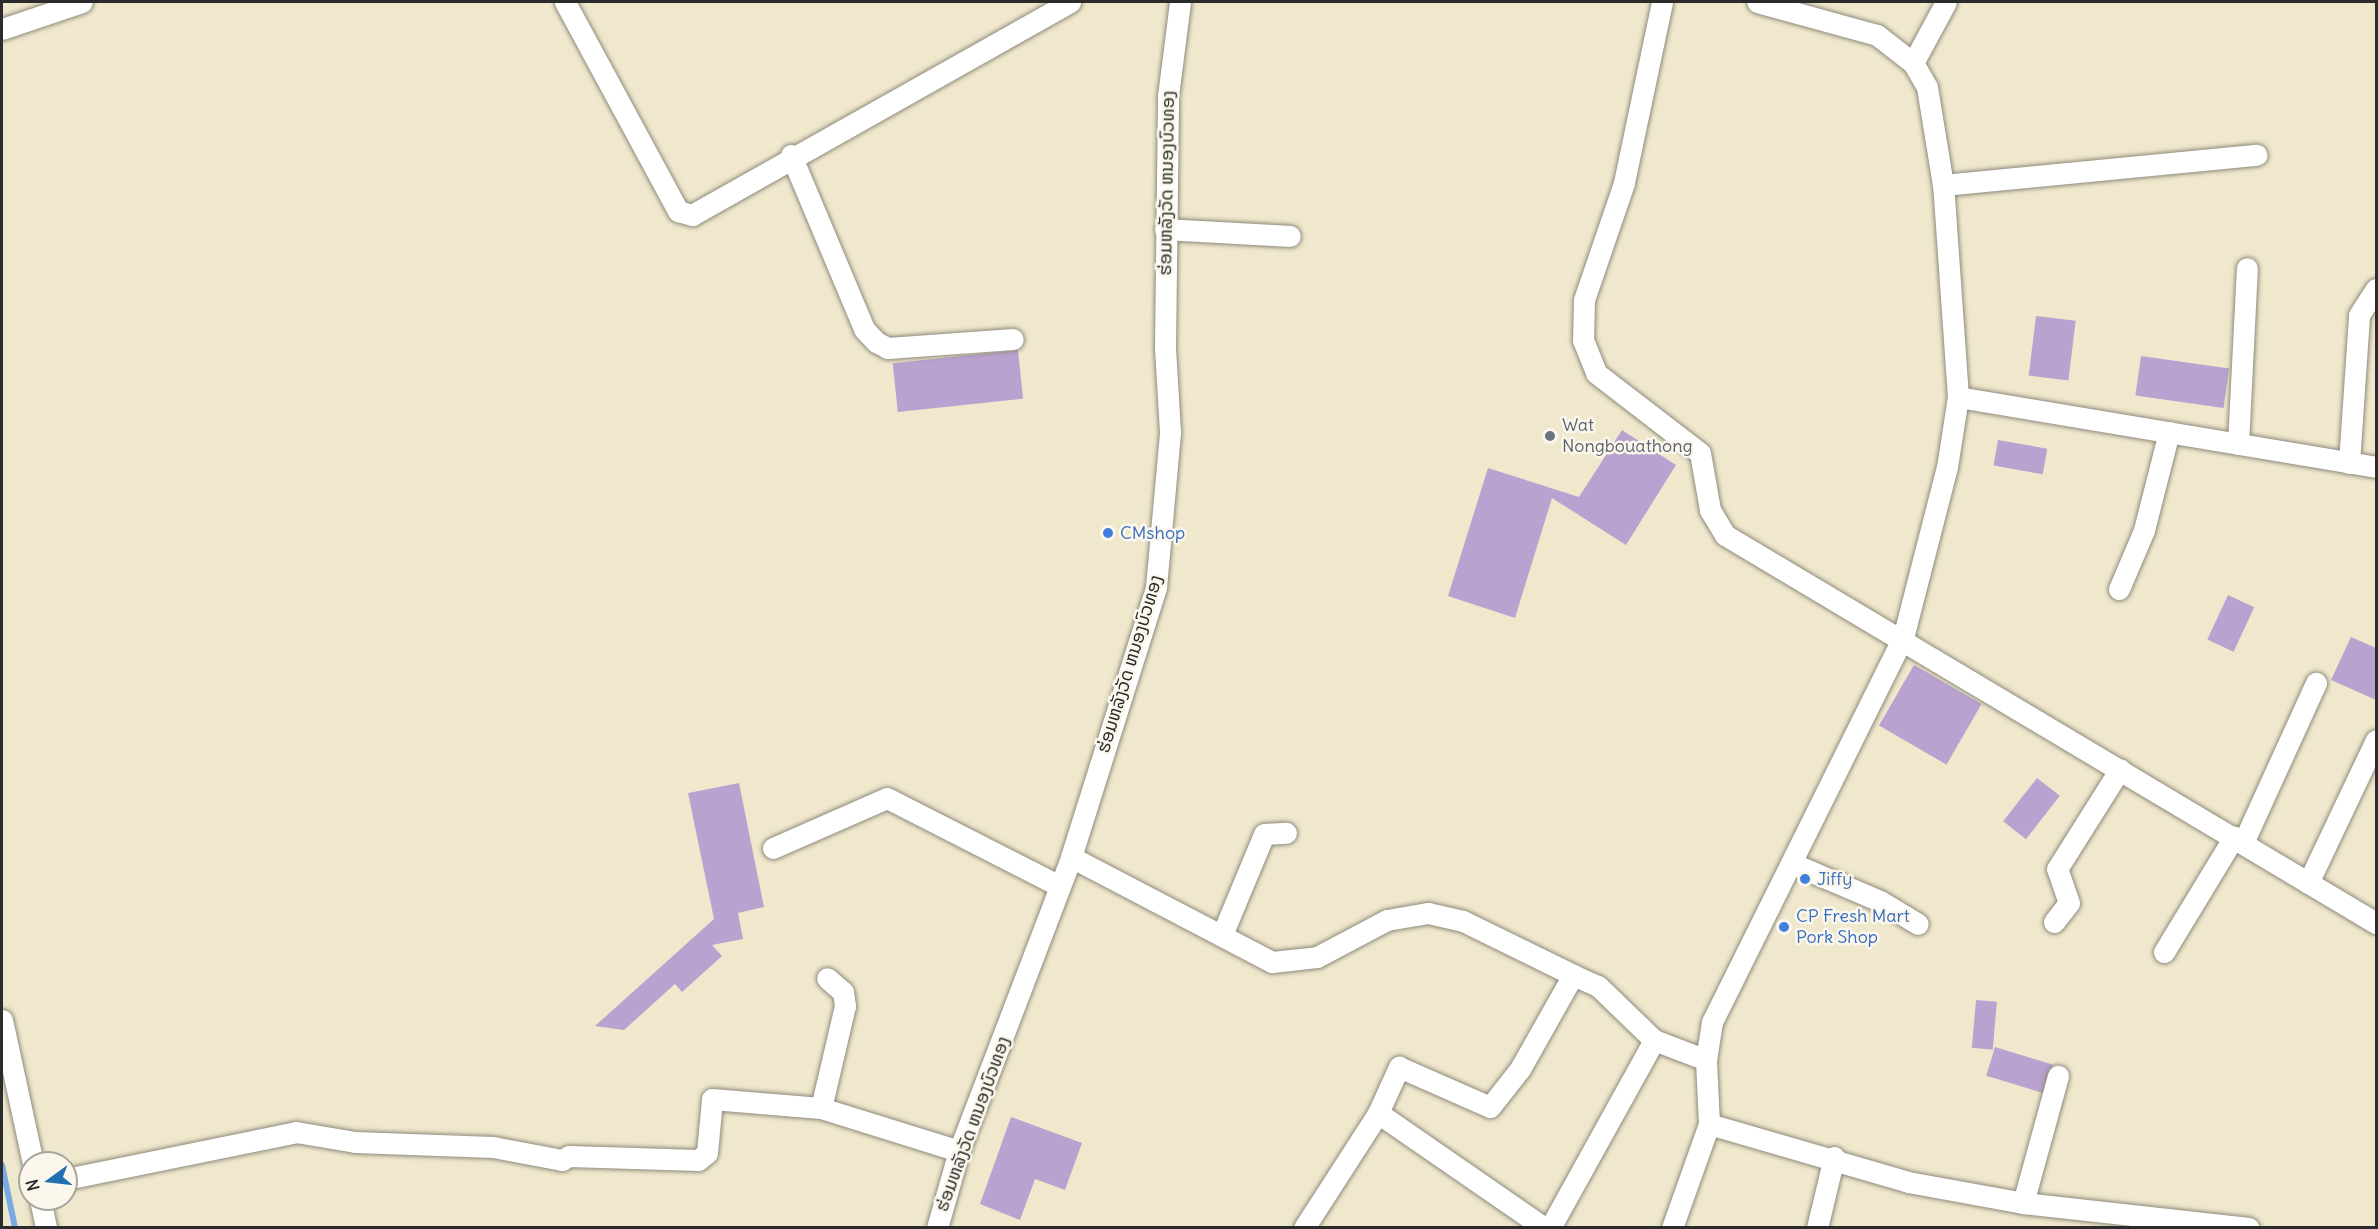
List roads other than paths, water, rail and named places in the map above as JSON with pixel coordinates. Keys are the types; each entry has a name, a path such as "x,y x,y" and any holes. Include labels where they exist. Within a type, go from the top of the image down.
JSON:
{"street":[{"path":"2,29 82,2"},
{"path":"565,2 678,211 692,215 792,155 1070,2"},
{"name":"ຮ່ອມຫລັງວັດ ຫນອງບົວທອງ","path":"937,1227 959,1151 1071,857 1156,586 1170,432 1165,229 1168,96 1180,2"},
{"path":"1662,2 1624,183 1584,300 1581,324 1588,357 1609,385 1700,453 1710,510 1725,535 1903,638 2376,923"},
{"path":"1672,1227 1710,1124 1706,1060 1712,1022 1903,638 1947,468 1958,397 1943,185 1935,113 1913,63 1877,35 1757,2"},
{"path":"1913,63 1946,2"},
{"path":"792,155 864,329 876,342 888,348 1013,339"},
{"path":"1943,185 2258,155"},
{"path":"1165,229 1290,236"},
{"path":"2238,444 2247,268"},
{"path":"2349,463 2360,315 2376,289"},
{"path":"1958,397 2376,467"},
{"path":"2119,589 2144,530 2169,432"},
{"path":"2164,952 2238,840 2316,683"},
{"path":"2308,883 2376,740"},
{"path":"2054,922 2068,903 2056,868 2120,769"},
{"path":"773,848 887,798 1060,886"},
{"path":"1222,935 1264,834 1286,833"},
{"path":"1071,857 1272,962 1289,963 1324,954 1387,920 1428,913 1463,921 1598,986 1654,1040 1706,1060"},
{"path":"1791,863 1880,901 1918,924"},
{"path":"1304,1227 1378,1113 1399,1067 1490,1107 1520,1069 1573,975"},
{"path":"821,1108 844,1006 843,992 827,978"},
{"path":"2,1020 30,1151"},
{"path":"1550,1227 1654,1040"},
{"path":"2022,1203 2058,1076"},
{"path":"78,1177 296,1132 355,1142 493,1148 562,1160 569,1156 698,1160 707,1153 712,1099 821,1108 959,1151"},
{"path":"1378,1113 1545,1227"},
{"path":"1710,1124 1834,1157 1908,1182 2129,1222 2249,1227"},
{"path":"1817,1227 1834,1157"},
{"path":"43,1211 46,1227"}],"waterway":[{"path":"2,1165 15,1228"}],"place":[{"name":"Wat Nongbouathong","path":"1550,436"},
{"name":"CMshop","path":"1108,533"},
{"name":"Jiffy","path":"1805,879"},
{"name":"CP Fresh Mart Pork Shop","path":"1784,927"}]}
